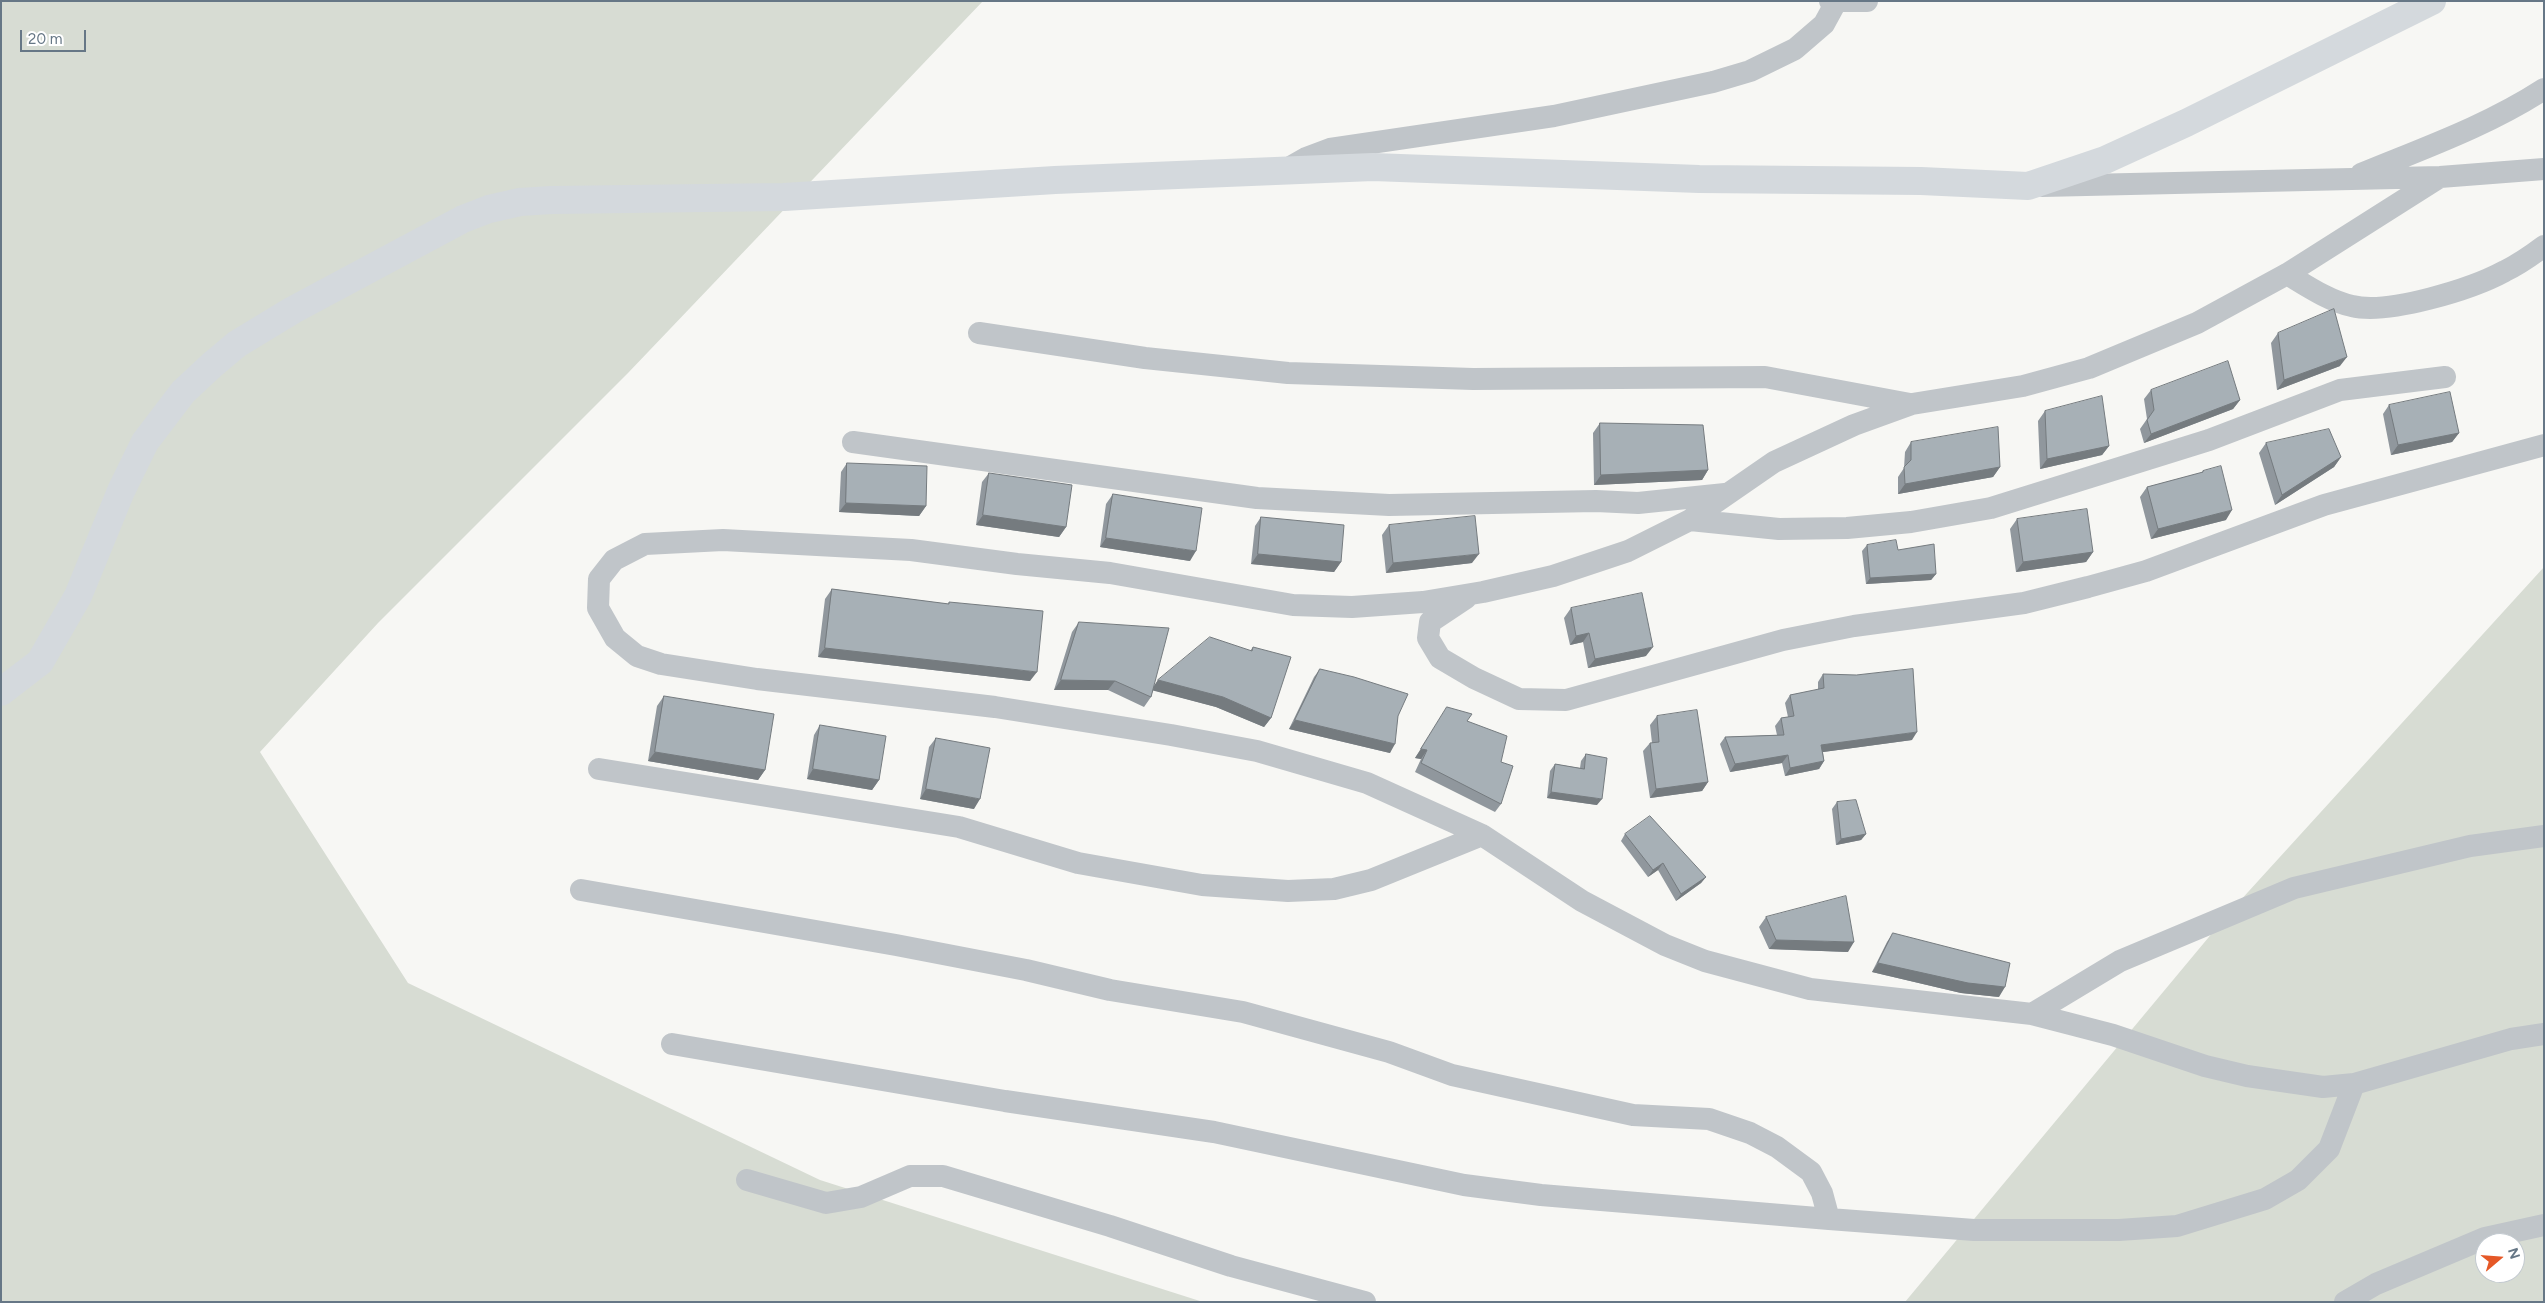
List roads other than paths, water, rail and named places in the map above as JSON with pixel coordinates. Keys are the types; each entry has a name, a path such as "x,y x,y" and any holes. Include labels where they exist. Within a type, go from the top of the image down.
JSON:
{"main road":[{"path":"1,692 40,662 78,596 133,464 145,442 183,392 237,344 293,310 463,219 496,208 551,200 784,197 952,186 1372,167 1699,179 1921,181 2028,186 2105,160 2186,124 2432,1"}],"street":[{"path":"1284,171 1306,158 1330,149 1554,116 1649,97 1750,71 1795,49 1813,35 1824,24 1833,2 1867,1"},
{"path":"2350,179 2455,137 2494,119 2544,89"},
{"path":"2028,186 2440,177 2544,169"},
{"path":"2440,177 2287,274 2197,322 2089,368 2023,386 1912,404 1854,425 1774,462 1690,520 1628,551 1553,576 1423,602 1352,607 1293,605 1110,573 1017,564 911,550 723,540 645,544 614,560 600,579 598,608 615,638 638,656 660,664 757,679 995,707 1257,751 1367,783 1482,835 1582,901 1665,944 1704,961 1810,989 2032,1014 2113,1035 2205,1066 2247,1076 2323,1087 2354,1084 2503,1042 2544,1034"},
{"path":"2287,274 2320,293 2350,306 2387,308 2445,293 2504,272 2544,246"},
{"path":"979,333 1145,358 1288,373 1473,379 1765,377 1912,404"},
{"path":"1690,520 1779,529 1847,528 1911,522 1991,508 2209,440 2340,390 2445,377"},
{"path":"853,442 1276,499 1389,505 1596,501 1638,503 1726,494"},
{"path":"1474,593 1430,622 1428,638 1440,658 1474,678 1519,699 1566,700 1783,640 1854,626 2024,602 2088,587 2146,571 2324,505 2544,445"},
{"path":"599,769 959,827 1078,863 1202,885 1288,891 1334,889 1371,880 1482,835"},
{"path":"2032,1014 2120,961 2294,888 2470,846 2544,836"},
{"path":"581,890 896,945 1026,970 1110,990 1243,1012 1389,1052 1452,1075 1633,1115 1709,1119 1750,1132 1777,1147 1811,1172 1822,1193 1829,1219"},
{"path":"672,1044 1005,1101 1214,1132 1464,1185 1541,1195 1974,1230 2119,1230 2177,1226 2265,1199 2298,1180 2330,1149 2354,1084"},
{"path":"747,1180 826,1203 860,1196 910,1176 944,1176 1110,1226 1231,1266 1365,1302"},
{"path":"2344,1302 2376,1284 2485,1238 2544,1225"}]}
